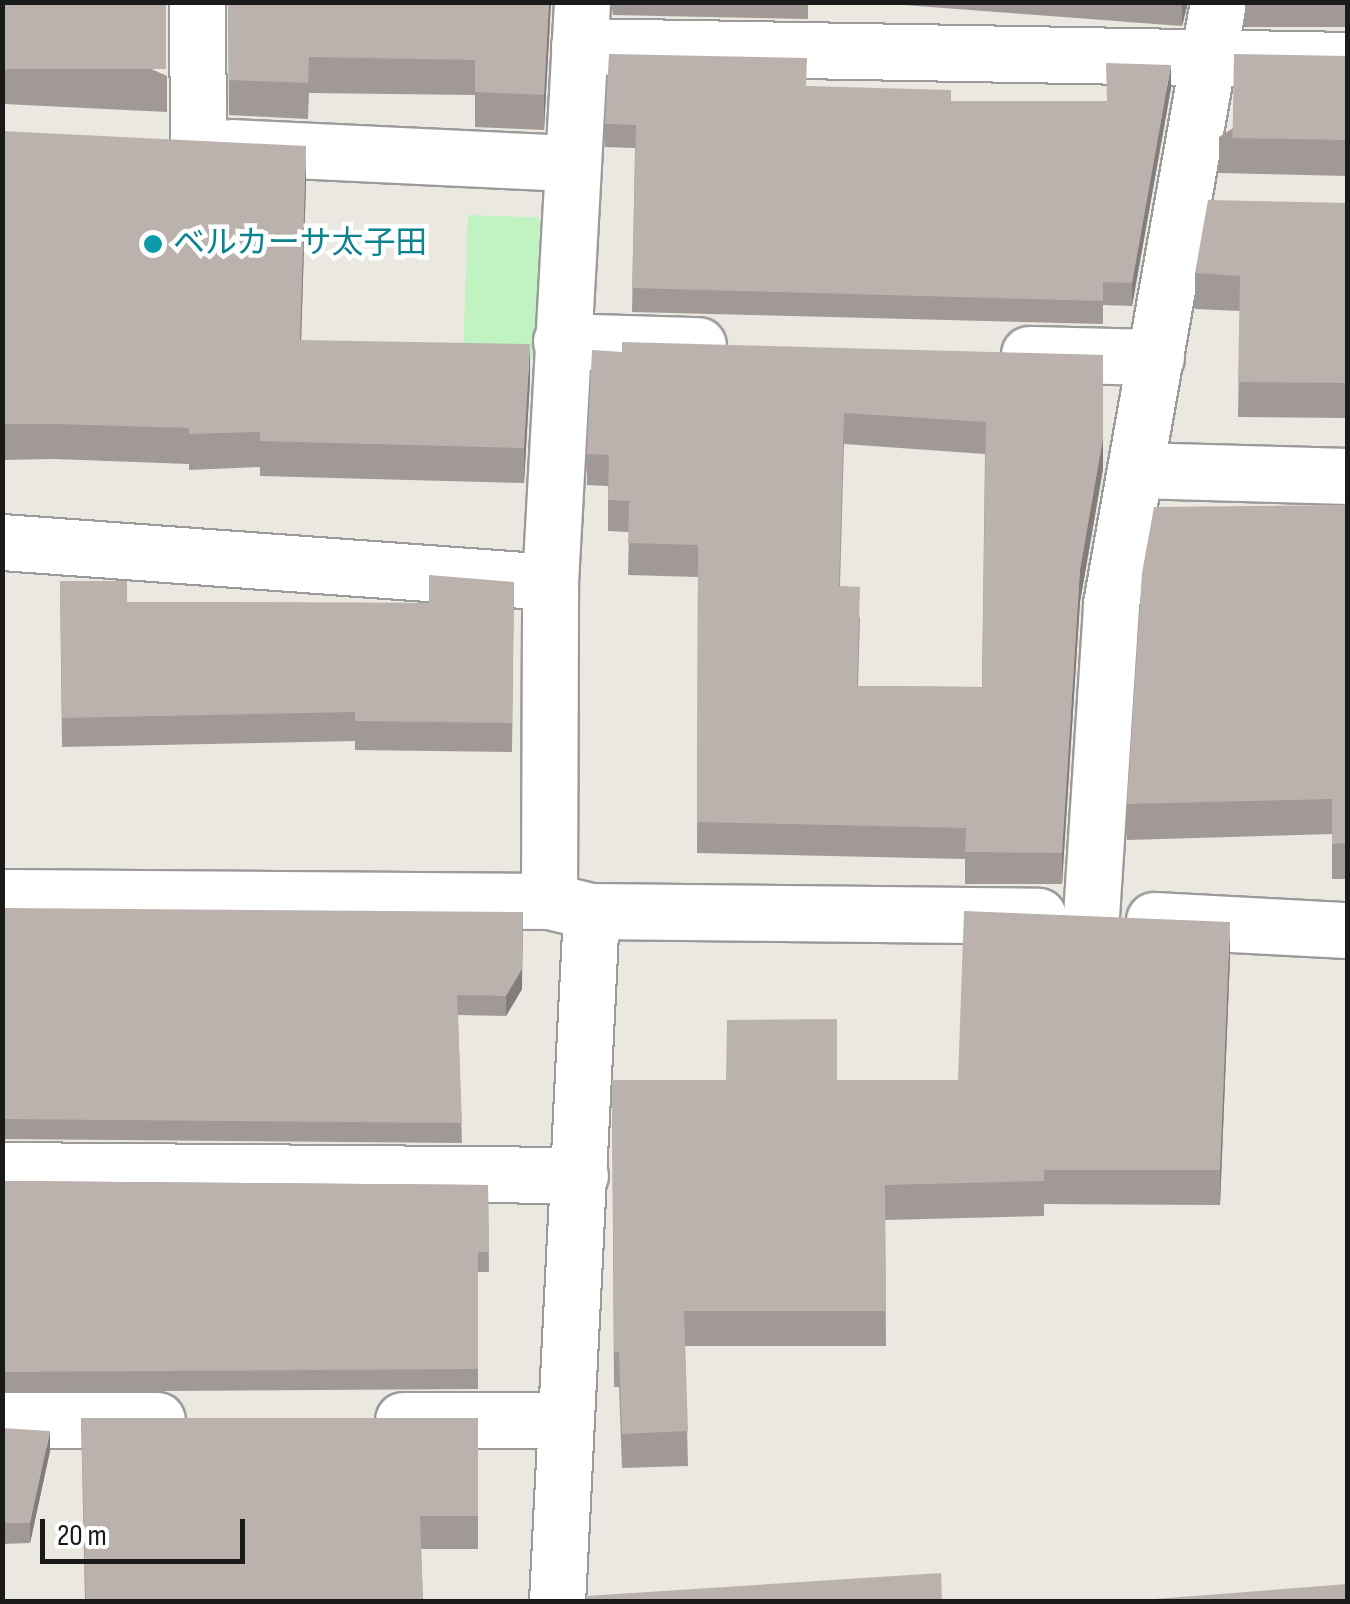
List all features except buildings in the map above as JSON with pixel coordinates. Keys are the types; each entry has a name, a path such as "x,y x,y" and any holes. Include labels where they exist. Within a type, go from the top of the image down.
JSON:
{"street":[{"path":"197,2 198,145"},
{"path":"1091,916 1111,604 1218,2"},
{"path":"556,1602 580,1175 570,906 550,582 581,24 1210,57 1348,60"},
{"path":"140,142 573,163"},
{"path":"1183,203 1238,204"},
{"path":"561,341 759,346"},
{"path":"977,352 1156,357"},
{"path":"1136,470 1348,476"},
{"path":"2,542 550,582"},
{"path":"2,897 1091,916 1348,930"},
{"path":"2,1170 580,1175"},
{"path":"2,1420 216,1420"},
{"path":"351,1420 564,1420"}],"green space":[{"path":"468,215 540,218 535,359 463,357"}],"place":[{"name":"ベルカーサ太子田","path":"153,244"}]}
